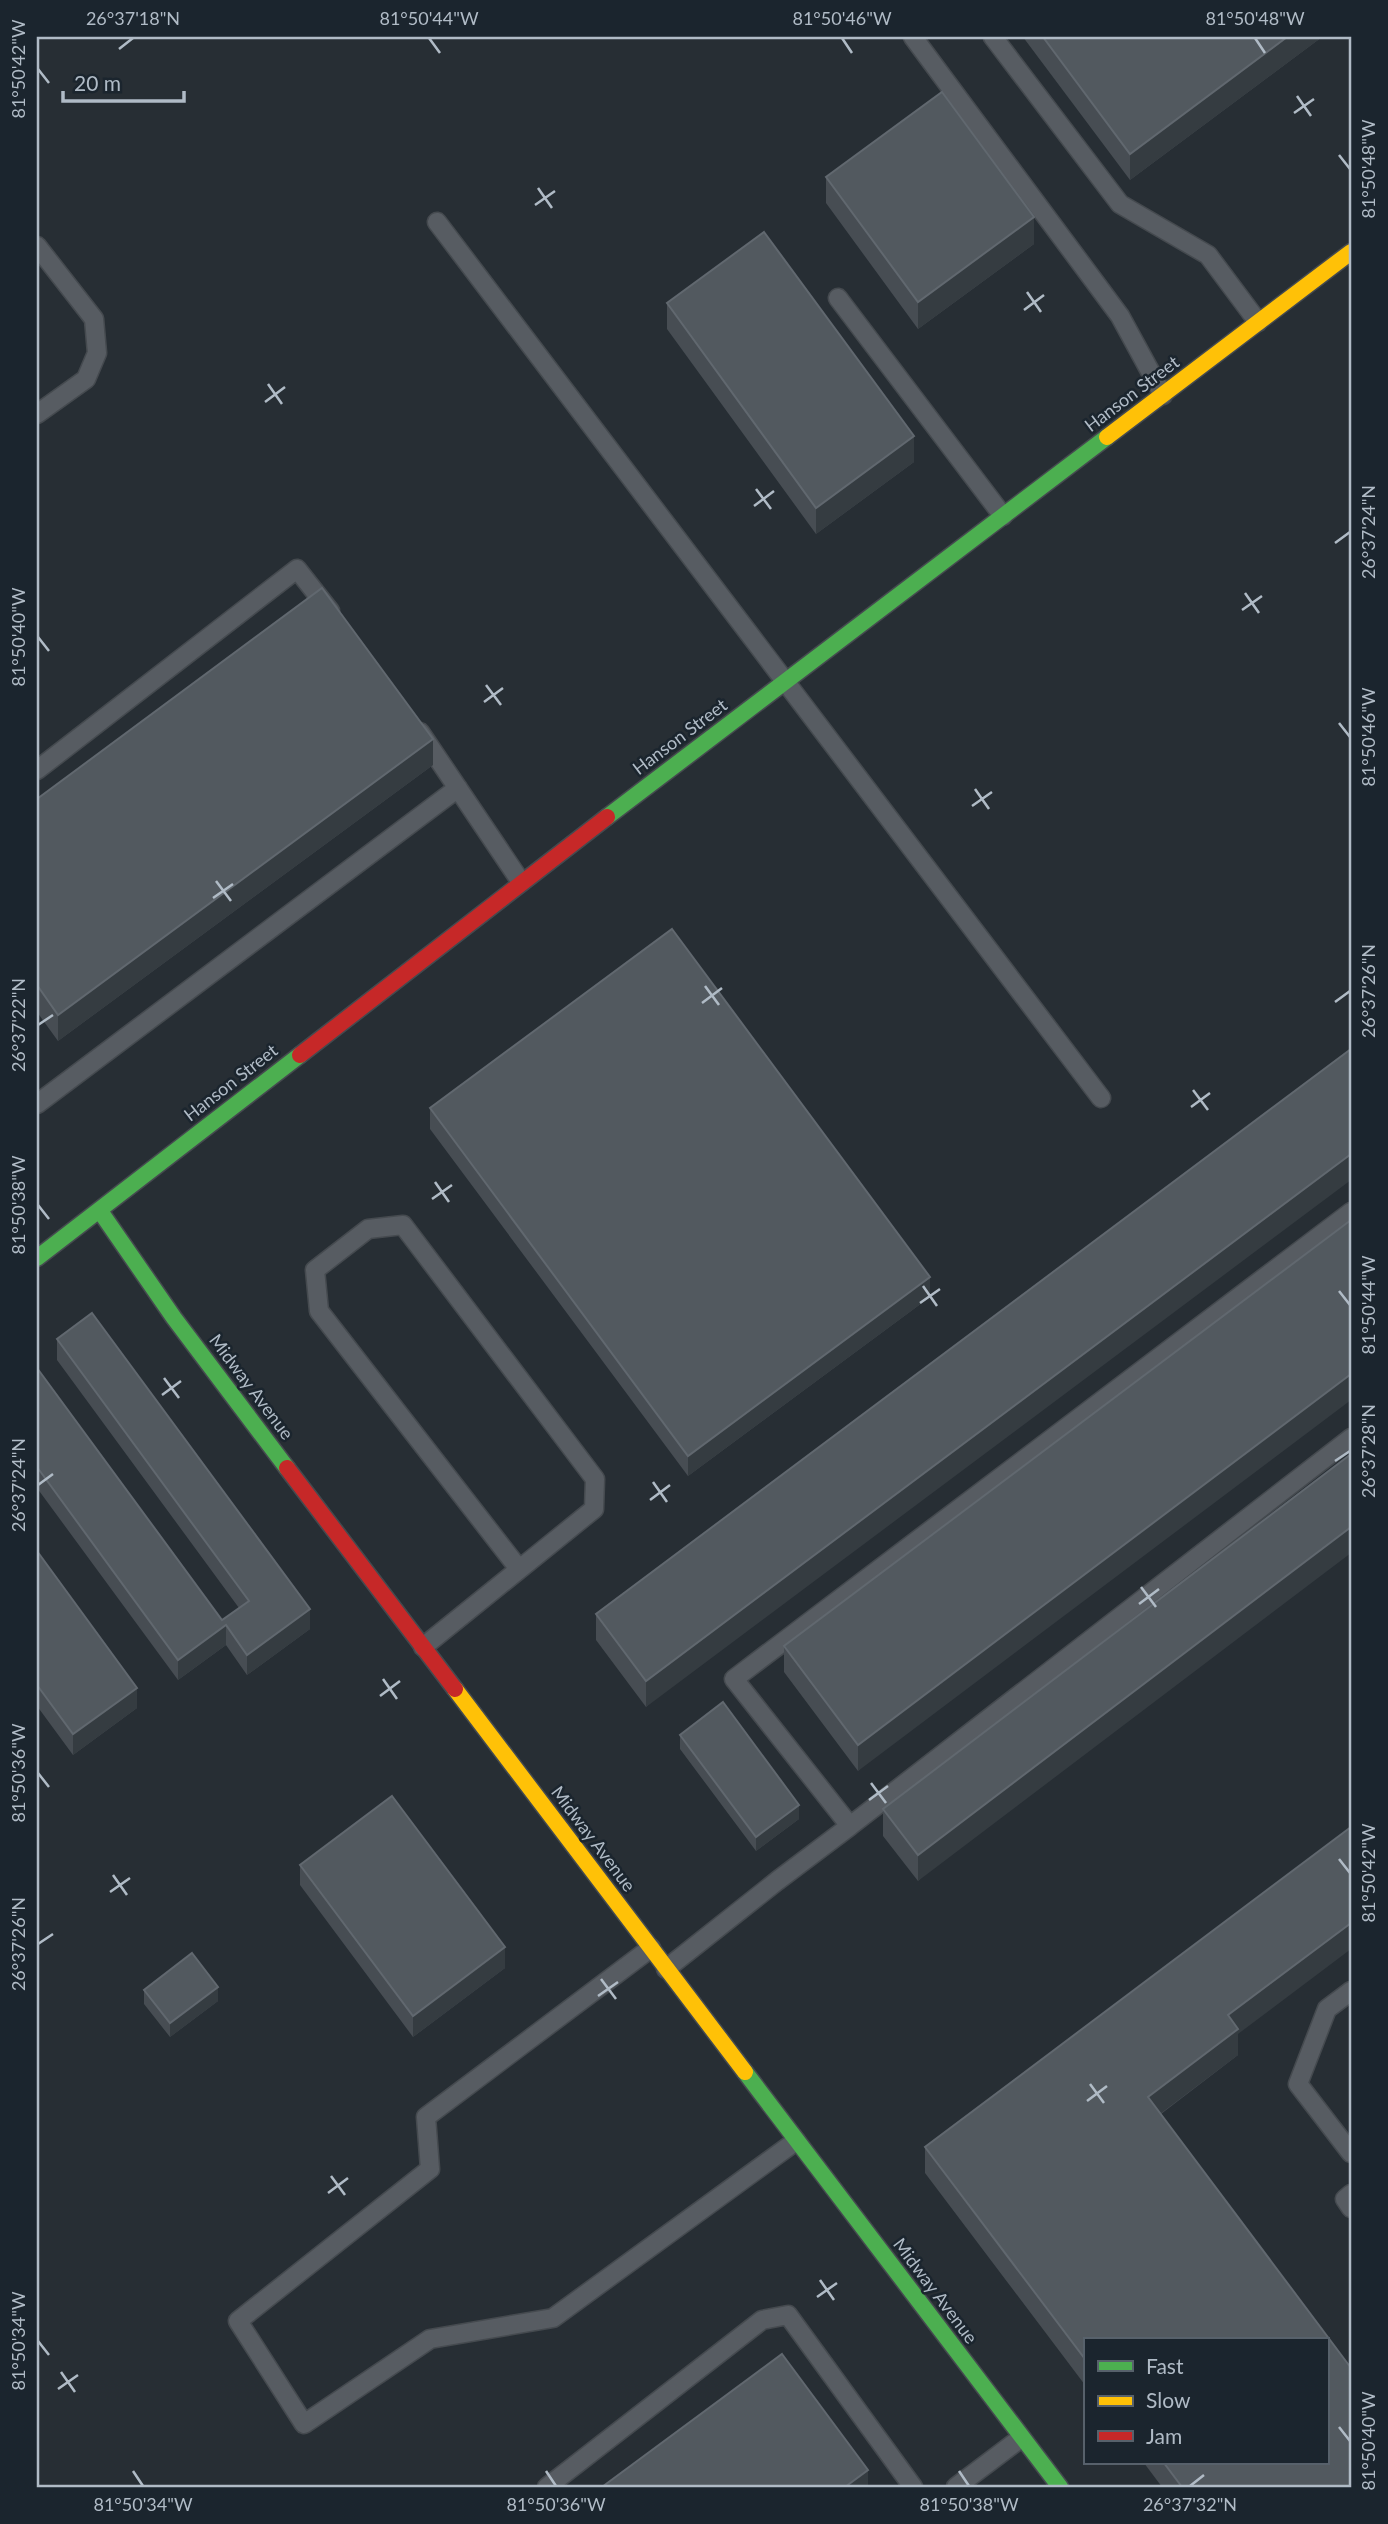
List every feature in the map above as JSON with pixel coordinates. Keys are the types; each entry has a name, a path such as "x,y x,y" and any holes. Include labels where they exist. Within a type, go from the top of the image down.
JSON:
{"street":[{"name":"Hanson Street","path":"37,1258 521,882 1351,252"},
{"name":"Midway Avenue","path":"100,1211 174,1318 1060,2487"}],"lane":[{"path":"913,37 1120,316 1163,395"},
{"path":"993,37 1120,204 1208,255 1258,322"},
{"path":"437,222 1101,1098"},
{"path":"37,246 94,319 97,353 86,379 37,414"},
{"path":"838,298 1003,516"},
{"path":"37,770 297,569 338,621"},
{"path":"407,714 521,882"},
{"path":"37,1104 458,788"},
{"path":"850,1826 734,1679 1351,1212"},
{"path":"423,1647 594,1509 595,1479 403,1225 368,1229 315,1270 319,1311 519,1569"},
{"path":"666,1969 1351,1438"},
{"path":"651,1948 426,2117 430,2169 238,2321 304,2424 430,2339 553,2318 796,2141"},
{"path":"1351,1991 1327,2009 1298,2084 1351,2153"},
{"path":"1351,2193 1345,2199 1351,2208"},
{"path":"547,2487 762,2320 788,2315 913,2487"},
{"path":"956,2487 1021,2438"}],"building":[{"path":"1043,37 1287,37 1130,154"},
{"path":"942,92 1034,217 918,302 826,177"},
{"path":"764,232 914,436 816,508 667,303"},
{"path":"322,588 433,739 58,1015 37,985 37,799"},
{"path":"672,929 930,1277 688,1456 430,1108"},
{"path":"1351,1049 1351,1154 646,1681 596,1614"},
{"path":"1351,1220 1351,1374 858,1745 784,1646"},
{"path":"92,1313 310,1609 247,1655 226,1625 178,1660 37,1467 37,1368 222,1620 249,1601 57,1339"},
{"path":"1351,1454 1351,1527 918,1855 883,1809"},
{"path":"37,1551 137,1688 73,1734 37,1685"},
{"path":"723,1702 799,1805 756,1837 680,1735"},
{"path":"392,1796 505,1947 413,2016 300,1865"},
{"path":"1351,1827 1351,1923 1228,2015 1238,2029 1148,2097 1351,2368 1351,2487 1182,2487 1165,2464 1328,2464 1328,2338 1084,2338 1084,2358 925,2147"},
{"path":"192,1953 218,1987 170,2023 144,1990"},
{"path":"782,2354 868,2470 845,2487 602,2487"}],"traffic: fast":[{"path":"607,817 1107,437"},
{"path":"37,1258 300,1055"},
{"path":"100,1211 174,1318 287,1468"},
{"path":"745,2072 1060,2487"}],"traffic: slow":[{"path":"1107,437 1351,252"},
{"path":"455,1689 745,2072"}],"traffic: jam":[{"path":"300,1055 607,817"},
{"path":"287,1468 455,1689"}]}
